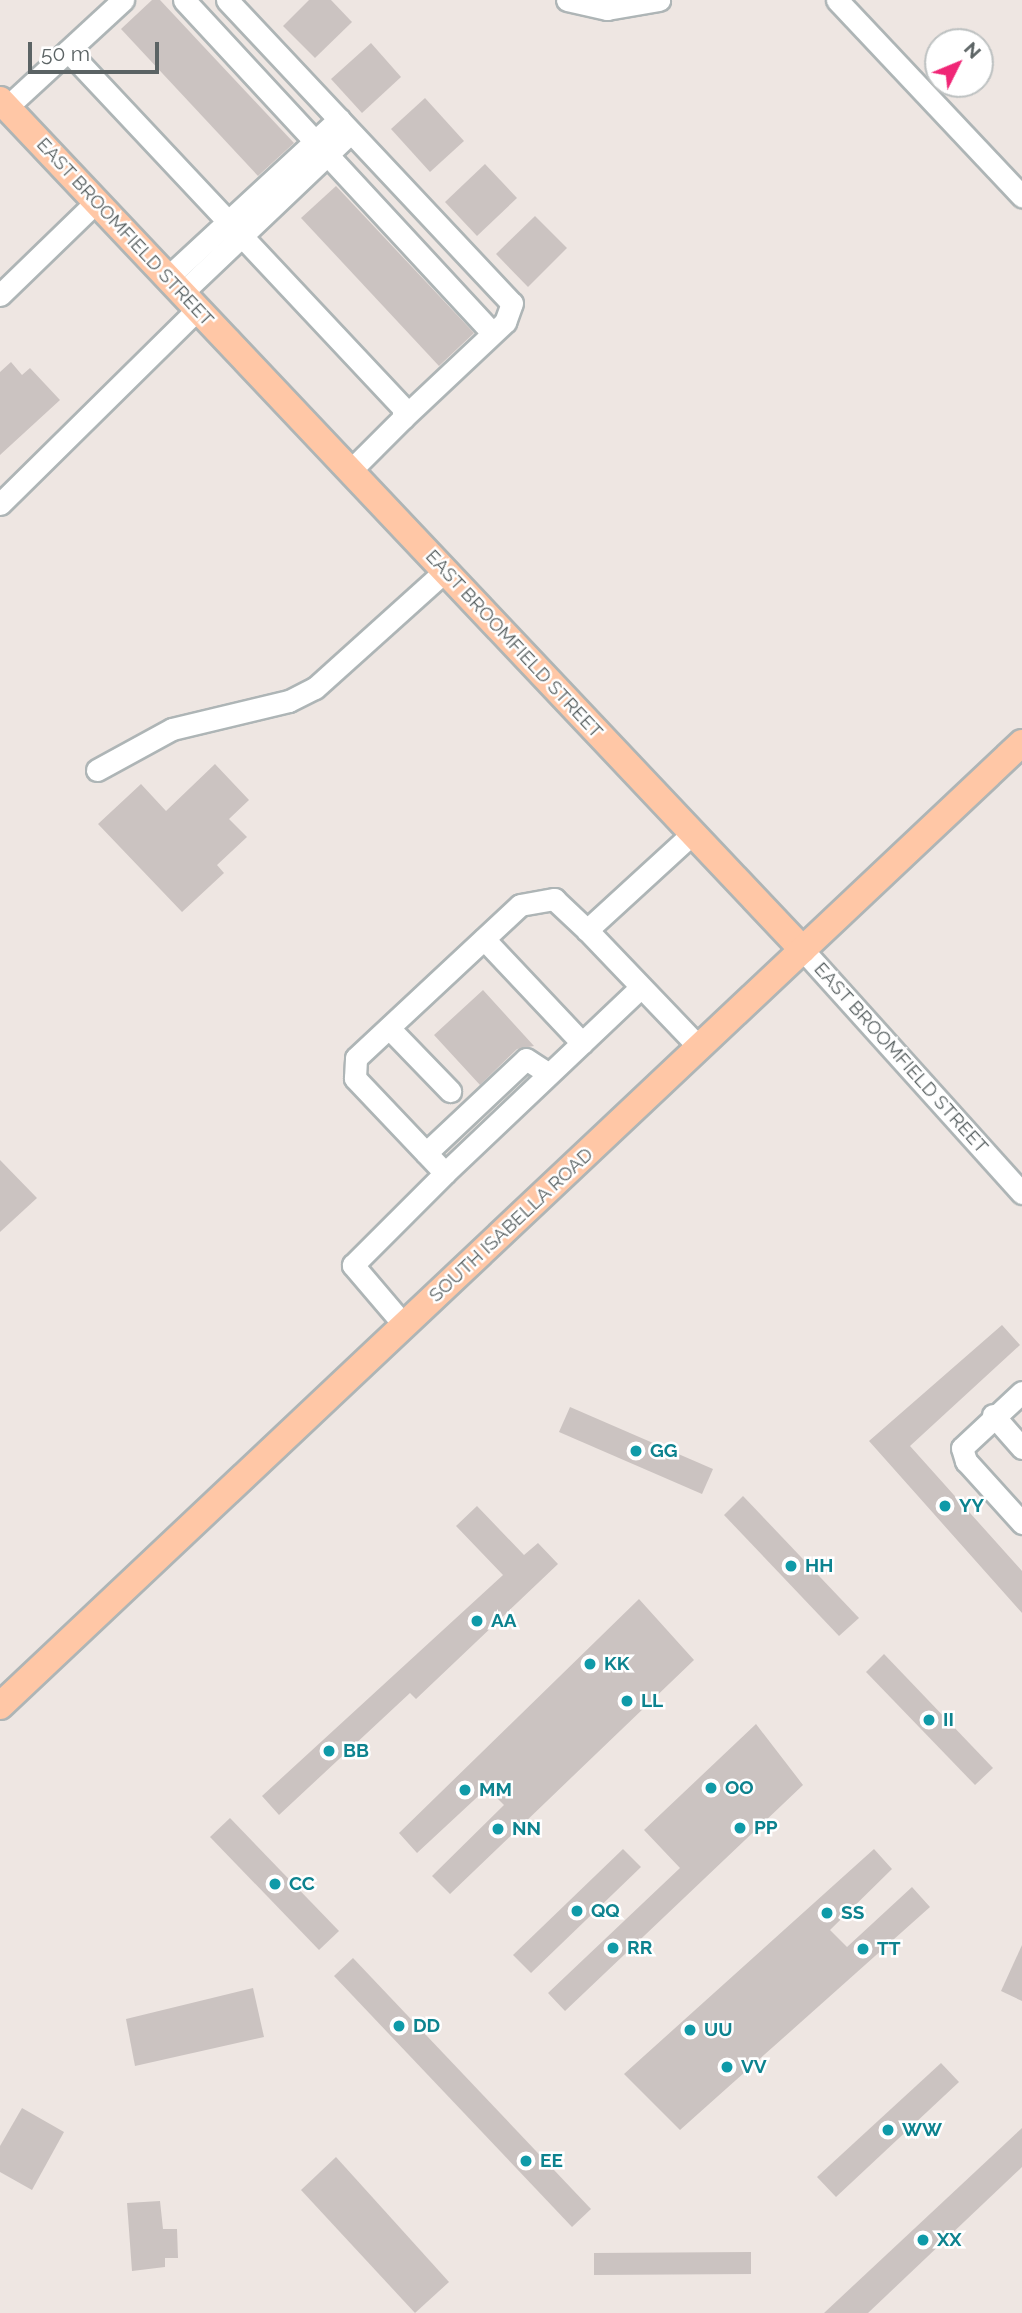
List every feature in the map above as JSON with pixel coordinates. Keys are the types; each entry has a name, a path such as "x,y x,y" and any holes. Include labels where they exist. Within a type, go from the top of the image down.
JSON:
{"main road":[{"name":"EAST BROOMFIELD STREET","path":"3,104 803,950"},
{"name":"SOUTH ISABELLA ROAD","path":"0,1706 1022,743"}],"street":[{"path":"3,104 68,51 122,0"},
{"path":"184,0 491,331"},
{"path":"227,0 512,303 505,322 491,331 350,471"},
{"path":"567,0 607,9 659,0"},
{"path":"837,0 1022,196"},
{"path":"68,51 403,408 403,418"},
{"path":"0,504 183,293 234,230 345,126"},
{"path":"0,295 96,202"},
{"path":"97,770 172,729 289,701 315,688 445,571"},
{"path":"587,930 693,833"},
{"path":"446,1173 355,1078 356,1058 484,939 538,897 554,899 699,1048"},
{"path":"484,939 582,1043"},
{"name":"EAST BROOMFIELD STREET","path":"803,950 1022,1193"},
{"path":"404,1325 353,1265 641,987"},
{"path":"389,1028 450,1091"},
{"path":"426,1153 526,1059 549,1074"},
{"path":"1022,1392 993,1415 962,1448 1022,1523"},
{"path":"993,1415 1022,1448"}],"building":[{"path":"152,0 160,0 294,143 258,176 121,29"},
{"path":"309,0 331,0 352,22 315,58 283,26"},
{"path":"371,43 401,77 362,113 331,79"},
{"path":"425,98 464,141 430,172 391,129"},
{"path":"485,164 517,198 477,236 445,202"},
{"path":"336,186 474,333 439,366 301,218"},
{"path":"535,216 567,248 528,287 496,254"},
{"path":"11,362 22,375 30,368 60,400 0,455 0,372"},
{"path":"215,764 249,800 229,819 247,837 217,865 224,873 182,912 98,824 141,784 166,811"},
{"path":"483,990 534,1046 517,1049 480,1085 434,1035"},
{"path":"0,1160 37,1198 0,1232"},
{"path":"1002,1325 1020,1345 910,1446 1022,1571 1022,1613 869,1441"},
{"name":"GG","path":"570,1407 713,1469 702,1494 559,1432"},
{"name":"HH","path":"743,1496 859,1618 839,1636 724,1515"},
{"path":"477,1506 524,1555 538,1543 558,1564 416,1699 410,1693 279,1815 262,1796 503,1575 456,1526"},
{"path":"639,1599 694,1660 450,1894 432,1876 504,1805 487,1788 417,1853 399,1833"},
{"name":"II","path":"884,1654 993,1768 975,1785 866,1672"},
{"path":"756,1724 803,1785 565,2011 548,1993 680,1868 644,1830"},
{"name":"CC","path":"230,1818 339,1931 319,1950 210,1837"},
{"name":"QQ","path":"623,1849 641,1867 531,1973 513,1955"},
{"path":"874,1849 892,1869 830,1930 847,1947 912,1887 930,1907 680,2130 624,2074"},
{"path":"1022,1945 1022,2001 1001,1991"},
{"path":"353,1958 591,2209 572,2227 334,1976"},
{"path":"253,1988 264,2037 135,2066 126,2019"},
{"name":"WW","path":"941,2063 959,2082 836,2197 817,2177"},
{"path":"22,2108 64,2132 32,2190 0,2172 0,2146"},
{"name":"XX","path":"1022,2128 1022,2167 868,2313 824,2313"},
{"path":"336,2157 449,2282 415,2313 301,2190"},
{"path":"160,2201 163,2229 177,2229 178,2258 165,2258 165,2267 132,2271 127,2203"},
{"path":"751,2252 751,2274 594,2275 594,2253"}],"place":[{"name":"GG","path":"636,1451"},
{"name":"YY","path":"945,1506"},
{"name":"HH","path":"791,1566"},
{"name":"AA","path":"477,1621"},
{"name":"KK","path":"590,1664"},
{"name":"LL","path":"627,1701"},
{"name":"II","path":"929,1720"},
{"name":"BB","path":"329,1751"},
{"name":"OO","path":"711,1788"},
{"name":"MM","path":"465,1790"},
{"name":"PP","path":"740,1828"},
{"name":"NN","path":"498,1829"},
{"name":"CC","path":"275,1884"},
{"name":"QQ","path":"577,1911"},
{"name":"SS","path":"827,1913"},
{"name":"RR","path":"613,1948"},
{"name":"TT","path":"863,1949"},
{"name":"DD","path":"399,2026"},
{"name":"UU","path":"690,2030"},
{"name":"VV","path":"727,2067"},
{"name":"WW","path":"888,2130"},
{"name":"EE","path":"526,2161"},
{"name":"XX","path":"923,2240"}]}
